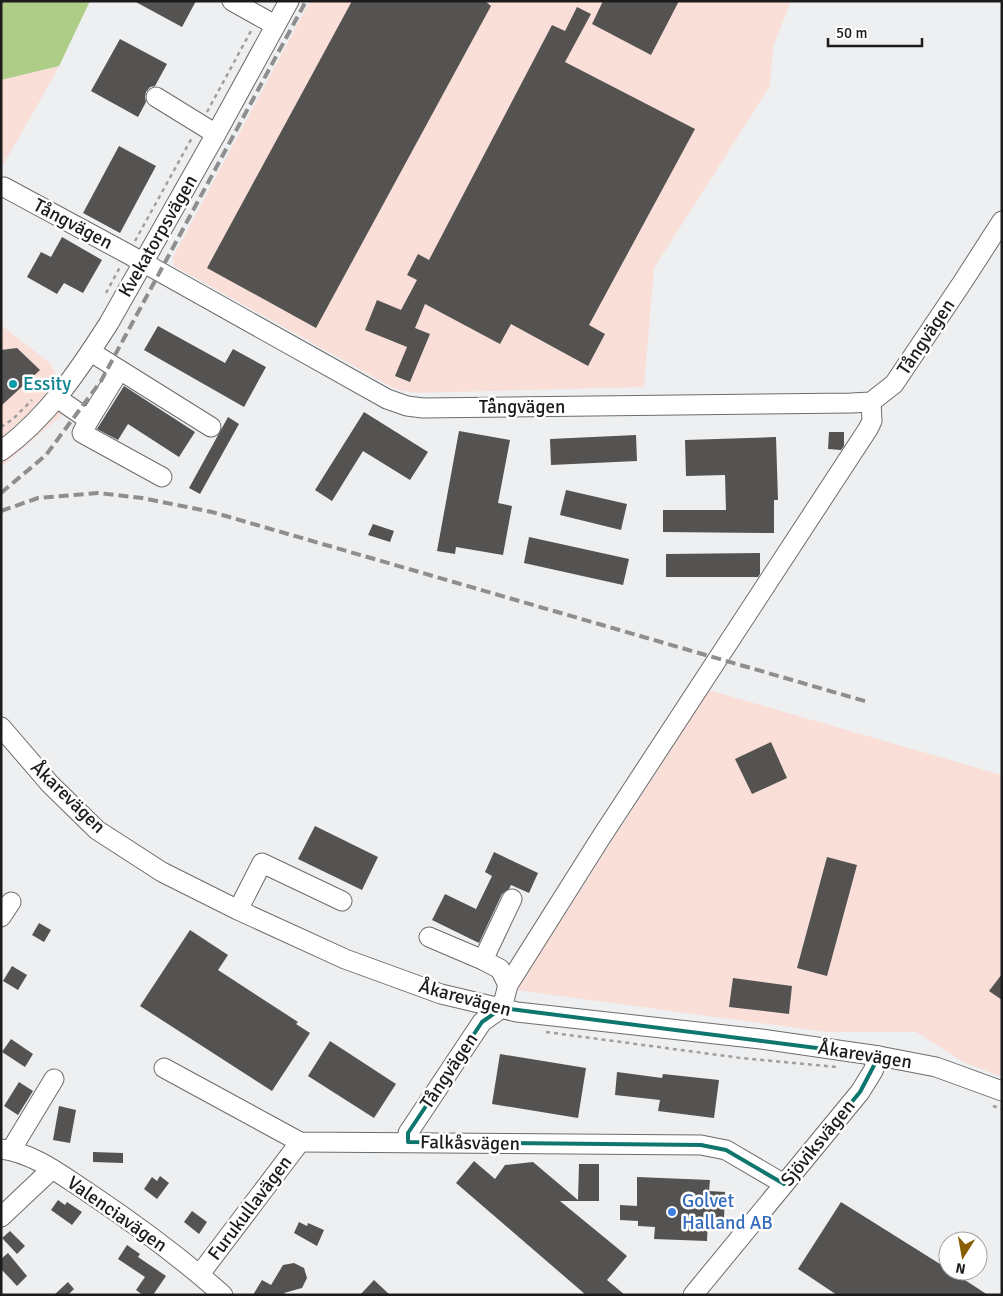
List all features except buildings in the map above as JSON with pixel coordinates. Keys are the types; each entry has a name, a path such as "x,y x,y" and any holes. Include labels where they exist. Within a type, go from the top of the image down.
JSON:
{"street":[{"path":"232,1 276,26"},
{"name":"Kvekatorpsvägen","path":"1,451 57,398 91,352 135,258 216,134 288,1"},
{"path":"156,97 216,134"},
{"name":"Tångvägen","path":"4,187 387,399 407,406 423,408 851,404 871,402 894,384 1002,220"},
{"path":"91,352 211,428"},
{"path":"119,371 82,433 162,477"},
{"path":"57,398 89,420"},
{"path":"502,1008 508,985 611,822 868,430 872,421 871,402"},
{"name":"Åkarevägen","path":"1,727 50,784 97,830 162,872 238,910 345,959 441,994 517,1012 761,1039 878,1056 936,1067 1002,1092"},
{"path":"238,910 262,863 342,901"},
{"path":"483,960 512,899"},
{"path":"429,937 500,969 508,985"},
{"name":"Tångvägen","path":"408,1142 408,1133 482,1022 502,1008"},
{"name":"Sjöviksvägen","path":"693,1295 860,1092 873,1070 878,1056"},
{"name":"Falkåsvägen","path":"164,1068 300,1142 702,1145 726,1150 784,1184"},
{"path":"6,1150 54,1079"},
{"name":"Furukullavägen","path":"200,1274 300,1142"},
{"name":"Valenciavägen","path":"6,1150 33,1159 52,1169 107,1205 200,1274 223,1295"},
{"path":"1,1217 52,1169"}],"path":[{"path":"1,4 4,1"},
{"path":"106,295 135,258 200,124 258,16"},
{"path":"1,427 13,419 34,398"},
{"path":"540,1031 741,1058 845,1068"},
{"path":"987,1103 1002,1109"}],"highlighted area":[{"path":"502,1008 879,1056 860,1092 784,1184 726,1150 701,1145 408,1142 408,1133 482,1022"}],"shaded area":[{"path":"310,1 791,1 773,47 770,86 654,268 644,387 414,393 395,389 174,266 173,257"},
{"path":"59,66 32,115 1,168 1,80"},
{"path":"1,325 51,364 69,409 1,467"},
{"path":"709,690 1002,775 1002,1077 963,1062 916,1032 826,1032 516,990"}],"green space":[{"path":"1,1 90,1 59,66 1,80"}],"railway":[{"path":"1,493 46,455 101,381 306,1"},
{"path":"1,511 38,498 98,493 142,498 212,512 868,702"}],"place":[{"name":"Essity","path":"13,384"},
{"name":"Golvet Halland AB","path":"672,1212"}]}
